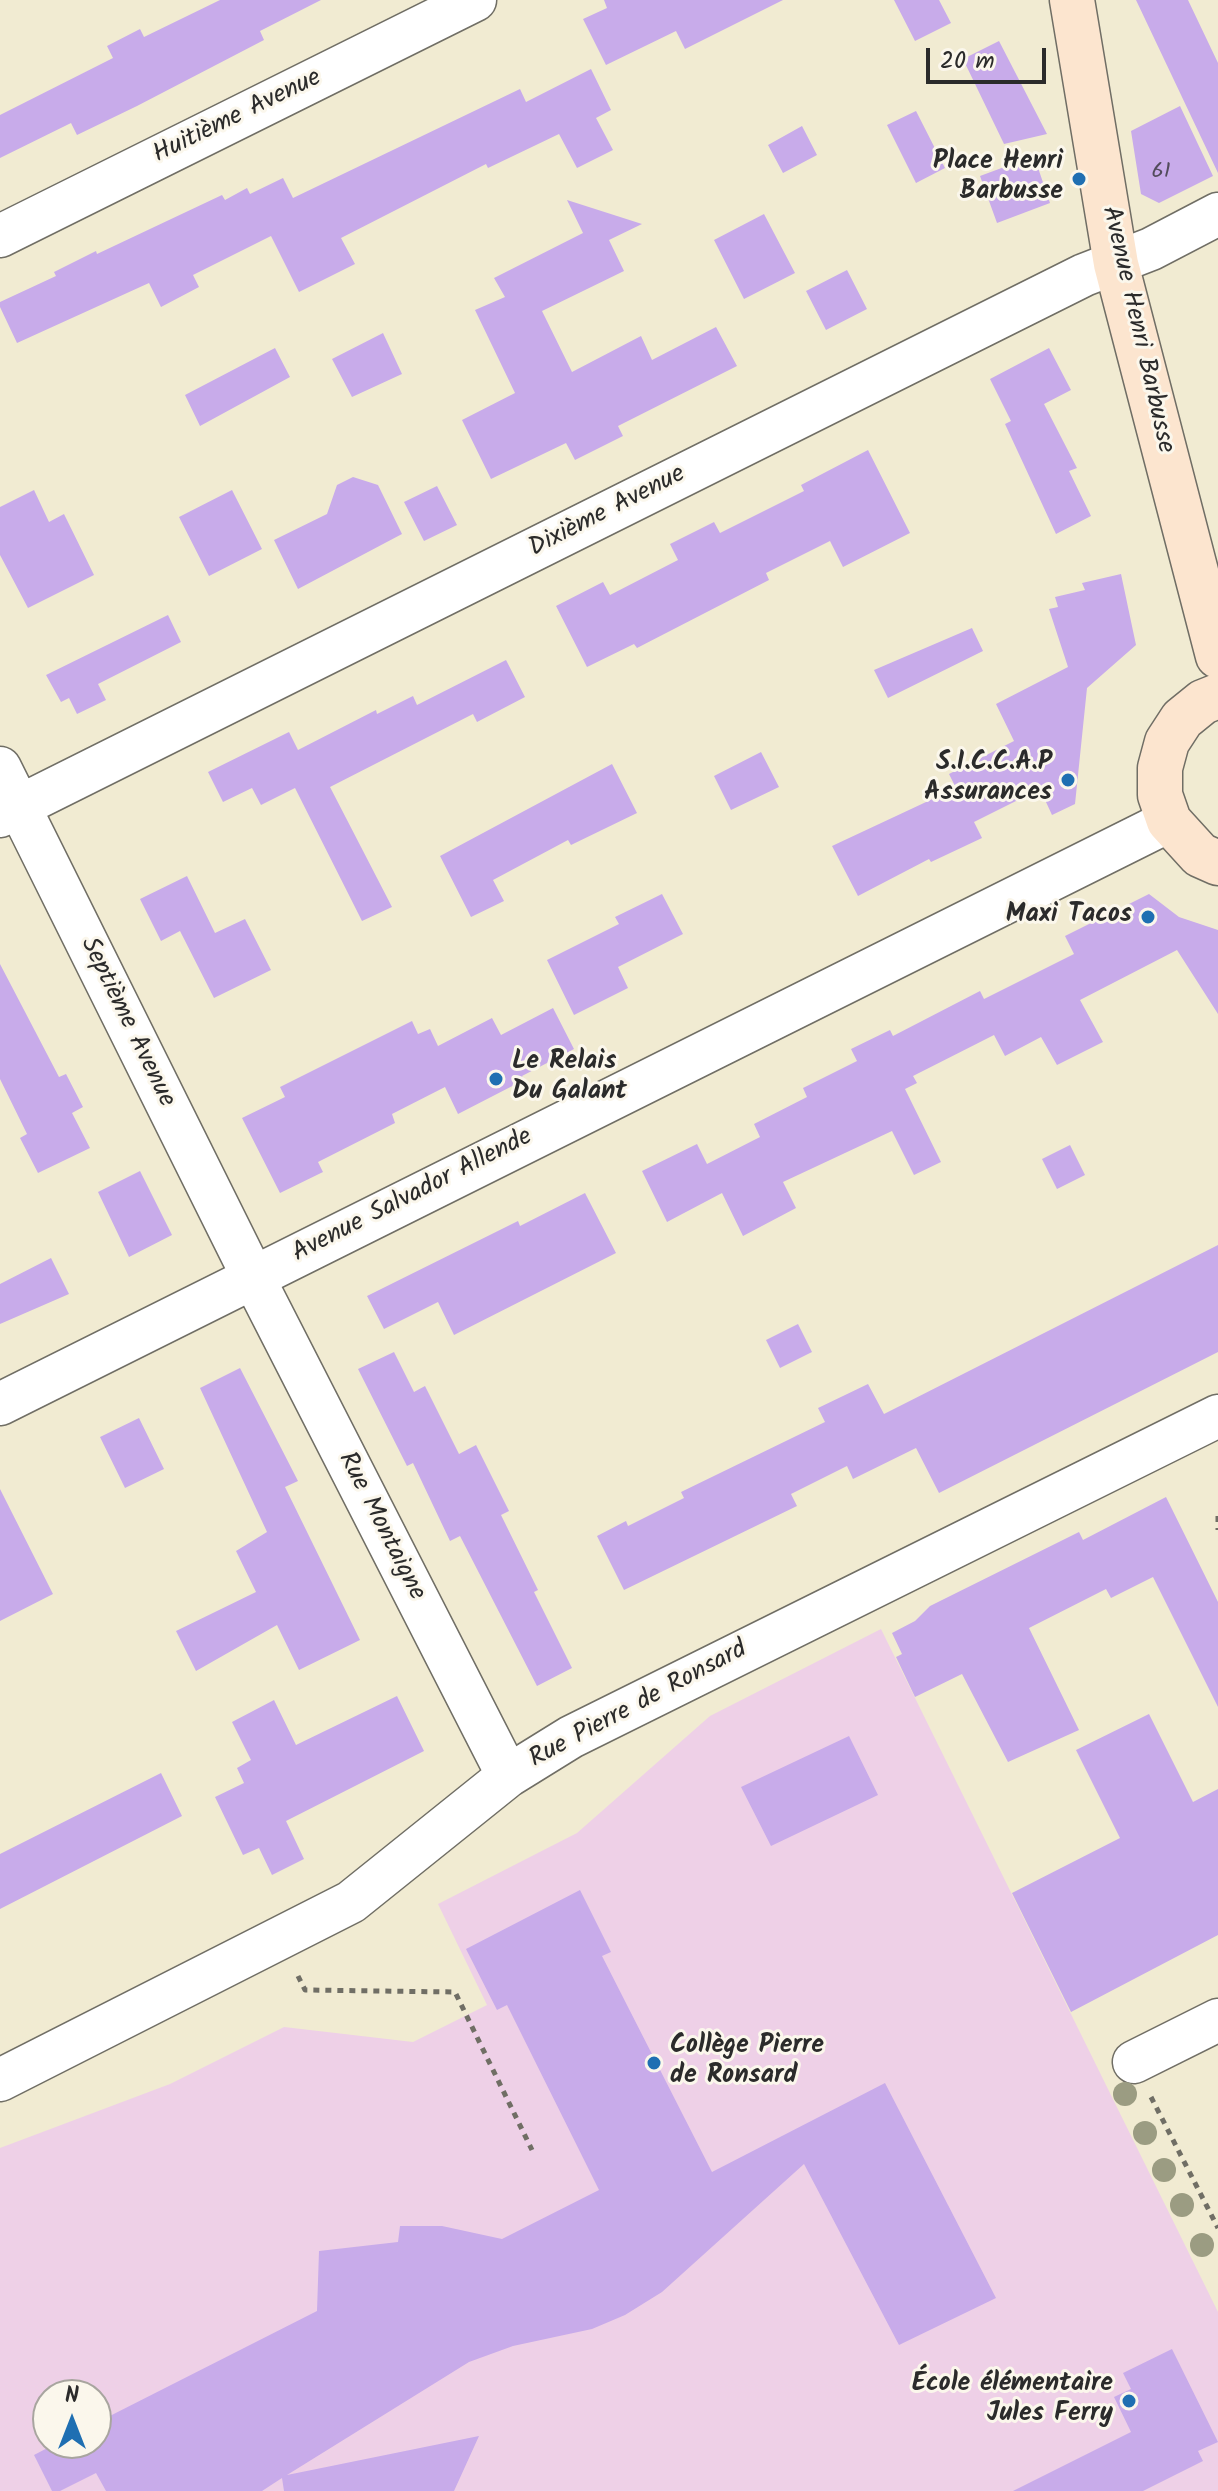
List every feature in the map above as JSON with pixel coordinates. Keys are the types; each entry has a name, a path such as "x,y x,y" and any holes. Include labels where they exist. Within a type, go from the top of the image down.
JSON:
{"street":[{"name":"Huitième Avenue","path":"0,236 475,0"},
{"name":"Avenue Henri Barbusse","path":"1072,0 1116,264 1218,656"},
{"name":"Dixième Avenue","path":"10,811 1084,275 1116,264 1218,214"},
{"path":"1218,696 1203,702 1182,719 1167,742 1160,768 1160,795 1169,821 1191,847 1218,863"},
{"name":"Septième Avenue","path":"0,768 10,811 253,1277"},
{"name":"Avenue Salvador Allende","path":"0,1404 1169,821"},
{"name":"Rue Montaigne","path":"253,1277 508,1776"},
{"name":"Rue Pierre de Ronsard","path":"0,2080 351,1902 508,1776 571,1737 1218,1416"},
{"path":"1134,2062 1218,2020"}],"path":[{"path":"1218,1516 1218,1530"},
{"path":"279,1939 305,1990 455,1992 532,2150"},
{"path":"1134,2062 1218,2228"}],"shaded area":[{"name":"Collège Pierre de Ronsard","path":"881,1629 1218,2312 1218,2491 0,2491 0,2148 170,2084 284,2027 413,2042 487,2005 438,1904 577,1833 710,1716"}],"building":[{"path":"220,0 321,0 260,31 264,40 137,106 77,135 71,123 0,158 0,115 113,58 107,46 140,29 144,37"},
{"path":"604,0 783,0 685,49 676,31 606,65 583,19 607,8"},
{"path":"894,0 939,0 951,23 915,41"},
{"path":"1136,0 1188,0 1218,63 1218,173"},
{"path":"999,41 1047,134 1004,144 963,59"},
{"path":"591,69 611,110 596,118 613,150 577,168 559,134 488,168 486,164 341,238 355,264 299,292 271,236 193,275 199,287 161,307 149,283 17,343 0,307 0,302 56,276 54,272 222,195 225,200 247,188 250,194 283,178 293,198 520,89 526,102"},
{"path":"1180,106 1213,176 1159,203 1141,194 1131,131"},
{"path":"916,111 945,168 916,183 887,125"},
{"path":"802,126 817,155 783,173 768,145"},
{"path":"1034,156 1050,203 997,223 980,176"},
{"path":"567,200 642,224 609,240 624,271 542,311 572,372 641,336 652,360 716,327 737,366 618,426 623,436 575,460 566,443 491,479 462,420 515,393 475,310 505,297 494,278 583,233"},
{"path":"764,214 795,273 744,299 714,240"},
{"path":"847,270 867,309 826,330 806,291"},
{"path":"383,333 402,374 352,397 332,359"},
{"path":"275,348 290,377 200,426 185,395"},
{"path":"1049,348 1071,390 1044,404 1077,468 1069,471 1091,516 1056,534 1005,424 1011,421 990,379"},
{"path":"868,450 910,533 843,567 830,541 766,573 769,580 637,648 634,644 587,667 556,606 603,582 610,595 678,560 670,544 714,522 720,533 804,491 801,485"},
{"path":"353,477 378,485 402,534 298,589 274,540 327,514 337,485"},
{"path":"437,486 457,525 424,541 404,502"},
{"path":"34,490 49,522 64,514 94,575 28,608 0,555 0,507"},
{"path":"232,490 262,549 209,576 179,517"},
{"path":"1121,574 1136,645 1087,688 1075,804 1052,815 1040,789 974,822 982,838 931,862 929,859 858,896 832,846 956,788 949,774 1014,741 996,704 1068,667 1049,609 1058,607 1055,597 1085,590 1082,583"},
{"path":"168,615 181,642 98,684 106,700 77,714 69,698 61,702 46,675"},
{"path":"972,628 983,651 888,698 874,670"},
{"path":"506,660 525,697 477,722 473,714 330,787 392,907 362,921 295,788 261,805 252,788 223,802 208,772 289,732 298,750 376,710 377,714 413,696 417,705"},
{"path":"761,752 779,787 731,810 714,776"},
{"path":"612,764 637,813 571,845 568,840 493,880 504,901 471,917 440,856"},
{"path":"187,876 215,933 245,919 271,970 214,998 180,931 161,941 140,899"},
{"path":"662,894 683,934 618,967 628,988 574,1015 547,960 619,924 615,917"},
{"path":"1149,894 1179,917 1218,930 1218,1014 1177,950 1080,1000 1103,1042 1057,1065 1041,1037 1005,1056 994,1035 913,1076 917,1083 905,1089 941,1162 914,1175 892,1131 783,1182 796,1208 743,1236 722,1193 667,1222 642,1171 697,1144 707,1164 760,1137 754,1124 807,1097 803,1088 857,1061 851,1049 890,1030 893,1036 980,991 984,999 1074,954 1065,936"},
{"path":"0,964 59,1077 66,1074 83,1107 72,1113 90,1148 38,1173 20,1138 27,1134 0,1079"},
{"path":"553,1008 574,1049 522,1076 524,1080 458,1114 445,1087 392,1114 395,1123 318,1162 323,1172 280,1193 242,1118 285,1097 280,1087 412,1021 418,1034 430,1029 438,1046 492,1018 501,1035"},
{"path":"1070,1145 1085,1175 1057,1189 1042,1159"},
{"path":"140,1171 172,1235 129,1257 98,1192"},
{"path":"585,1193 616,1253 454,1335 438,1302 384,1329 367,1296 518,1221 520,1226"},
{"path":"1218,1245 1218,1352 939,1493 916,1448 853,1479 847,1466 791,1494 797,1506 624,1590 597,1536 626,1521 628,1526 684,1498 681,1492 825,1422 818,1408 868,1384 884,1414"},
{"path":"51,1258 69,1294 0,1324 0,1284"},
{"path":"798,1324 812,1352 780,1368 766,1340"},
{"path":"394,1352 414,1392 425,1386 459,1454 476,1445 509,1511 501,1515 538,1590 534,1592 572,1668 537,1686 460,1536 450,1541 413,1463 407,1466 358,1369"},
{"path":"240,1368 298,1481 285,1487 360,1640 299,1670 277,1625 196,1671 176,1631 256,1592 236,1551 267,1532 200,1388"},
{"path":"139,1418 164,1469 125,1488 100,1437"},
{"path":"0,1489 53,1594 0,1621"},
{"path":"1166,1497 1218,1602 1218,1707 1153,1577 1111,1598 1106,1589 1029,1628 1079,1730 1008,1762 962,1674 915,1697 896,1657 902,1654 892,1633 915,1621 930,1606 1079,1532 1083,1540"},
{"path":"397,1696 424,1751 286,1821 304,1859 272,1875 259,1848 243,1855 215,1797 244,1783 237,1768 251,1760 232,1722 274,1700 296,1745"},
{"path":"1149,1714 1193,1802 1218,1789 1218,1935 1071,2012 1012,1893 1120,1838 1076,1750"},
{"path":"849,1736 878,1795 771,1846 741,1787"},
{"path":"161,1773 182,1816 0,1909 0,1854"},
{"path":"580,1890 611,1952 602,1956 712,2172 885,2083 996,2298 899,2345 804,2164 662,2292 625,2315 592,2329 513,2346 469,2362 287,2475 479,2436 454,2491 284,2491 282,2478 262,2491 106,2491 96,2473 60,2491 52,2491 36,2459 112,2459 112,2415 317,2311 319,2251 398,2242 400,2226 442,2226 502,2239 599,2190 507,2005 497,2010 466,1949"},
{"path":"1172,2349 1218,2442 1198,2451 1203,2461 1143,2491 1013,2491 1131,2432 1114,2397 1131,2389 1123,2373"}],"place":[{"name":"Place Henri Barbusse","path":"1079,179"},
{"name":"S.I.C.C.A.P Assurances","path":"1068,780"},
{"name":"Maxi Tacos","path":"1148,917"},
{"name":"Le Relais Du Galant","path":"496,1079"},
{"name":"Collège Pierre de Ronsard","path":"654,2063"},
{"name":"École élémentaire Jules Ferry","path":"1129,2401"}]}
